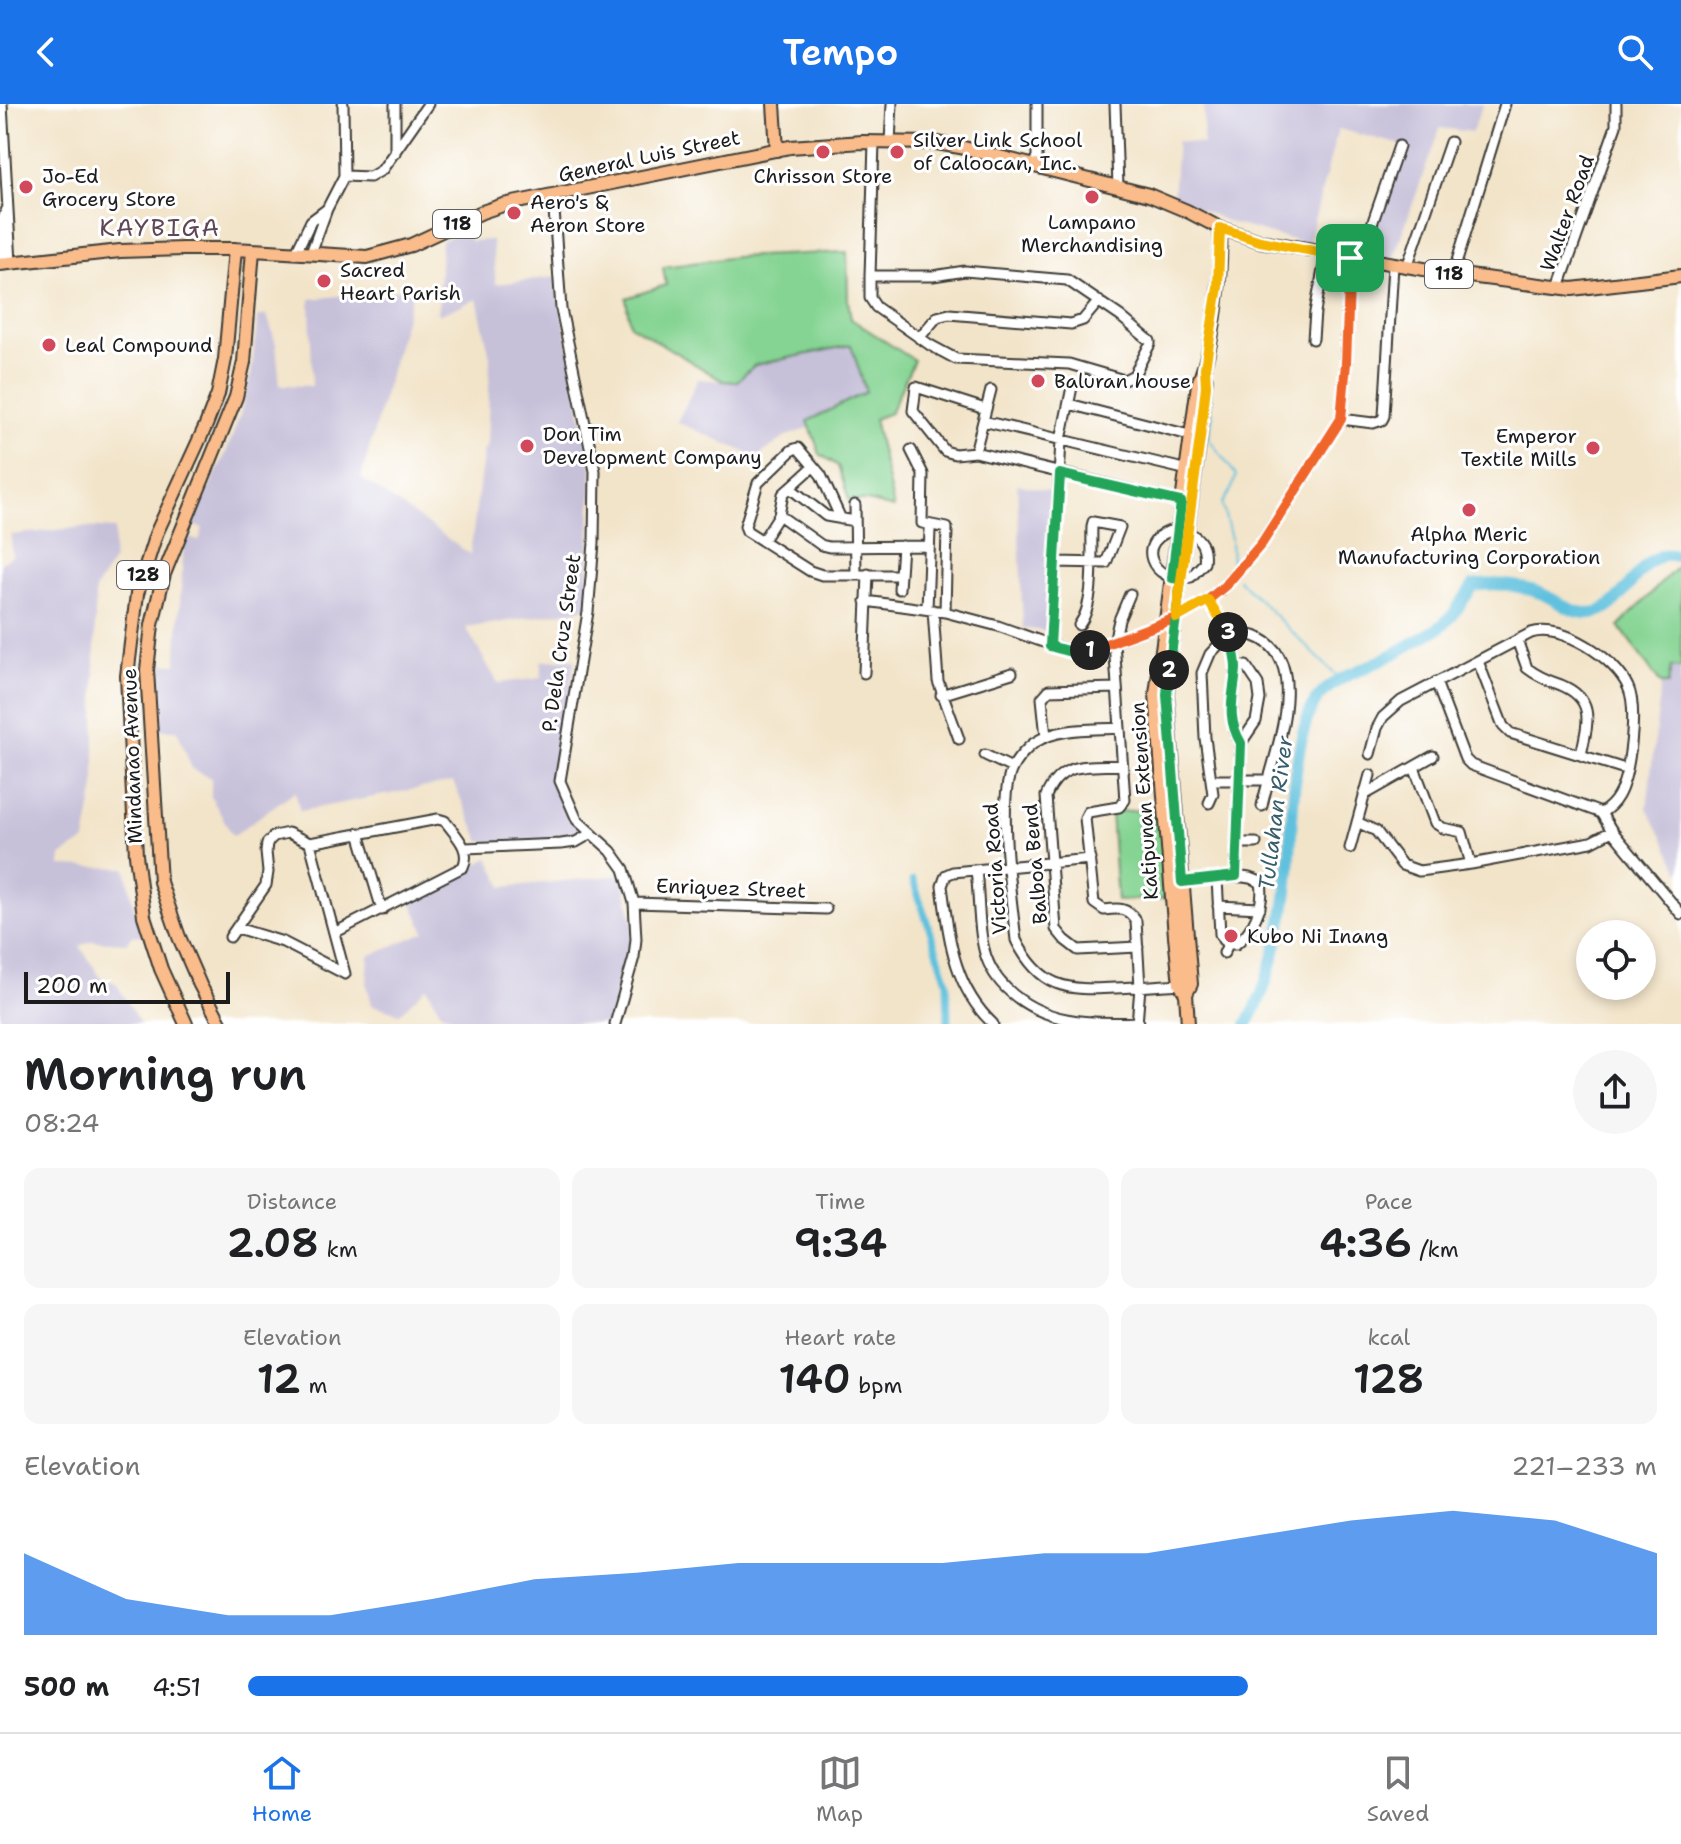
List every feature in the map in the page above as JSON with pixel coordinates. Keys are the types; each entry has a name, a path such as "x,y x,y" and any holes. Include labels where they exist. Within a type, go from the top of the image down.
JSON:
{"main road":[{"path":"774,104 777,150"},
{"name":"General Luis Street","path":"5,263 120,251 253,256 296,252 353,257 381,255 411,245 482,212 553,196 777,150 820,144 890,142 937,143 1034,165 1164,200 1220,228 1260,241 1355,259 1559,287 1598,287 1681,276"},
{"name":"Katipunan Extension","path":"1188,1024 1176,882 1167,695 1171,619 1219,278 1220,228"},
{"name":"Mindanao Avenue","path":"186,1024 161,969 144,916 137,870 127,701 130,645 137,594 156,534 218,394 225,359 235,255"},
{"name":"Mindanao Avenue","path":"221,1024 200,985 157,868 147,660 164,574 236,397 244,362 253,256"},
{"name":"Katipunan Extension","path":"1183,531 1181,502 1190,470"},
{"path":"176,490 195,499"},
{"path":"144,916 170,910"}],"street":[{"path":"2,104 2,139 10,220 5,263"},
{"path":"311,253 327,209 344,176 343,104"},
{"path":"395,104 395,153"},
{"path":"344,176 362,178 376,174 395,153 428,104"},
{"path":"890,142 892,104"},
{"path":"1034,165 1037,156 1037,104"},
{"path":"1115,104 1118,187"},
{"path":"1453,274 1505,104"},
{"name":"Walter Road","path":"1559,287 1616,126 1616,104"},
{"path":"870,276 933,276 965,271 1067,280 1150,341 1130,379 1117,379 1069,364 956,359 919,338 876,307 870,298 870,276 874,142"},
{"path":"1407,267 1450,142"},
{"path":"866,601 945,612 998,626 1074,653 1114,642 1171,619 1208,600 1227,584 1262,543 1341,419 1355,259 1399,146"},
{"name":"P. Dela Cruz Street","path":"553,196 561,309 595,471 594,543 588,612 560,781 571,810 624,869 634,903 634,957 615,1024"},
{"path":"296,252 311,221 327,209"},
{"path":"1313,339 1326,254"},
{"path":"1341,419 1378,423 1384,416 1393,265"},
{"path":"919,338 937,317 949,314 1071,324 1083,320 1099,301"},
{"path":"985,409 916,387 913,411 945,451 955,454 975,452 1181,502"},
{"path":"1050,646 1061,440 1072,387"},
{"path":"975,452 991,390"},
{"path":"1069,404 1195,437"},
{"path":"983,421 1190,470"},
{"path":"841,519 821,475 798,448 792,450 758,483 740,527 810,571 822,575 900,575"},
{"path":"911,450 923,474 922,523 947,528 945,612"},
{"path":"763,540 779,515 783,494 813,467"},
{"path":"790,488 826,516 855,521"},
{"path":"855,505 856,574"},
{"path":"779,515 821,545 929,546"},
{"path":"1055,562 1091,563 1106,563 1120,531 1118,525 1093,522 1091,563 1089,609 1079,625"},
{"path":"930,530 930,609 938,681 959,739"},
{"path":"1183,531 1197,537 1205,554 1199,571 1191,577 1176,579 1158,571 1152,562 1150,550 1154,540 1163,532 1183,531"},
{"path":"899,589 902,546"},
{"path":"864,673 868,574"},
{"path":"976,870 982,942 987,962 1016,1000 1044,1017 1076,1024 1138,1023 1140,987 1136,921 1131,913 1122,908 1104,910 1094,903 1085,818 1092,810 1119,807 1125,800 1114,642 1130,594"},
{"path":"1208,600 1229,634 1236,668 1231,700 1234,730 1241,743"},
{"path":"1370,754 1383,717 1401,701 1538,630 1559,633 1600,654 1628,687 1633,731 1620,794 1601,813"},
{"path":"1209,803 1213,797 1207,757 1202,673 1210,654 1229,634"},
{"path":"1229,634 1254,636 1272,647 1283,667 1286,708 1262,806"},
{"path":"1517,640 1527,668 1569,688 1585,705 1588,713 1581,755"},
{"path":"1478,661 1505,729 1625,769"},
{"path":"1236,668 1246,666 1250,670 1258,684 1260,699 1256,721 1241,743 1236,876"},
{"path":"941,695 1012,673"},
{"path":"1436,682 1465,759 1471,765 1601,813 1612,831 1681,914"},
{"path":"1046,737 1042,698 1049,690 1115,688"},
{"path":"985,755 1012,768 1032,745 1046,737 1069,731 1119,728"},
{"path":"1364,795 1433,756"},
{"name":"Balboa Bend","path":"1122,765 1064,771 1053,779 1046,796 1050,863 1056,929 1065,940 1078,950 1138,947"},
{"path":"1414,767 1432,818 1443,828 1462,832 1471,864"},
{"name":"Victoria Road","path":"1012,768 1006,799 1009,867 1016,940 1026,960 1042,975 1081,990 1186,988"},
{"path":"1350,848 1370,775"},
{"path":"1212,780 1267,780"},
{"path":"230,937 268,878 267,843 281,832 310,843 438,819 445,821 465,848 466,861 458,871 334,933"},
{"path":"1357,822 1376,831 1397,860 1419,871 1591,842 1612,831"},
{"path":"359,833 382,910"},
{"path":"465,848 561,844 576,842 590,834"},
{"path":"237,928 283,942 345,974 310,843"},
{"path":"1237,843 1256,843"},
{"path":"993,1024 982,1014 959,976 949,941 942,886 946,875 1090,859"},
{"path":"1176,882 1236,876 1256,878 1261,883 1260,908 1243,939 1226,948 1220,934 1217,879"},
{"name":"Enriquez Street","path":"634,903 826,909"},
{"path":"1218,906 1260,908"}],"shaded area":[{"path":"1204,104 1483,104 1472,132 1440,128 1392,262 1363,257 1402,145 1338,129 1308,244 1231,223 1173,197 1177,141 1203,144"},
{"path":"468,229 470,241 492,240 496,284 555,277 592,469 588,608 466,628 498,683 542,678 541,661 575,659 557,775 568,809 583,834 568,841 481,842 453,782 300,811 295,791 233,836 211,797 211,778 192,769 177,730 158,730 155,677 162,677 163,664 176,664 184,541 186,537 199,541 203,528 191,525 226,453 240,415 251,375 258,317 267,315 276,344 280,385 312,386 310,299 414,288 361,478 470,554 484,449 487,448 490,357 477,299 438,315 441,241"},
{"path":"851,345 866,392 808,421 811,427 787,436 757,457 677,422 698,379 736,382 755,365"},
{"path":"1017,484 1055,492 1048,632 1023,628"},
{"path":"84,527 115,529 113,561 95,590 95,787 85,841 61,856 60,866 126,868 135,913 144,935 132,936 126,943 92,941 80,946 101,978 116,983 140,1024 0,1024 0,564 12,556 11,535"},
{"path":"1671,667 1681,668 1681,874 1647,808 1661,684 1668,684"},
{"path":"489,858 503,887 623,875 633,924 629,958 611,1024 465,1022 441,1012 427,987 400,1013 372,1005 367,985 369,956 425,932 410,899"}],"green space":[{"path":"847,252 851,319 914,360 890,413 874,419 894,508 849,500 838,466 820,454 808,421 866,392 851,345 755,365 736,382 723,381 630,325 626,298 666,285 663,267 735,257"},
{"path":"1681,563 1681,668 1671,667 1668,684 1661,684 1619,626"},
{"path":"1161,809 1170,898 1117,901 1111,812"}],"waterway":[{"path":"1213,413 1209,439 1236,475 1222,504 1231,539 1232,569"},
{"name":"Tullahan River","path":"1247,1024 1269,972 1280,929 1289,872 1298,756 1309,713 1318,698 1341,679 1393,655 1439,628 1452,616 1473,586 1498,584 1523,588 1571,609 1591,613 1612,604 1653,560 1665,555 1681,557"},
{"path":"1238,579 1341,680"},
{"path":"913,880 947,981 948,1024"}],"place":[{"name":"Chrisson Store","path":"823,152"},
{"name":"Silver Link School of Caloocan, Inc.","path":"897,152"},
{"name":"Jo-Ed Grocery Store","path":"26,187"},
{"name":"Lampano Merchandising","path":"1092,197"},
{"name":"Aero's & Aeron Store","path":"514,213"},
{"name":"Sacred Heart Parish","path":"324,281"},
{"name":"Leal Compound","path":"49,345"},
{"name":"Baluran house","path":"1038,381"},
{"name":"Don Tim Development Company","path":"527,446"},
{"name":"Emperor Textile Mills","path":"1593,448"},
{"name":"Alpha Meric Manufacturing Corporation","path":"1469,510"},
{"name":"Kubo Ni Inang","path":"1231,936"}],"district":[{"name":"KAYBIGA","path":"160,228"}],"route":[{"path":"1350,258 1260,241 1220,228 1218,287 1205,368 1200,438 1176,618 1208,600 1229,634 1236,668 1231,700 1234,730 1241,743 1236,876 1182,882 1167,695 1169,659 1176,618 1181,579 1172,578 1181,502 1060,474 1050,646 1062,651 1085,652 1176,618 1208,600 1227,584 1262,543 1341,419 1350,258"}]}
